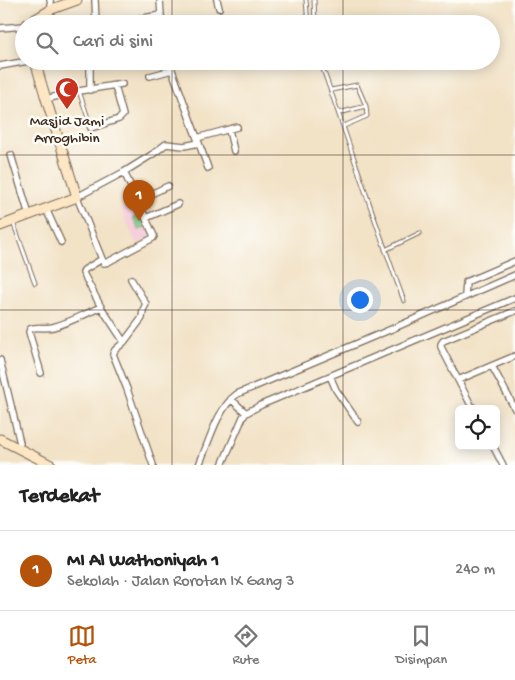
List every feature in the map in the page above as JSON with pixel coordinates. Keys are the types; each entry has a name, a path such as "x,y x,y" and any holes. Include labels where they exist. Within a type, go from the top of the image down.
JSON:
{"street":[{"path":"38,15 51,4 77,0"},
{"path":"94,15 95,0"},
{"path":"160,0 161,15"},
{"path":"217,0 219,8"},
{"path":"0,28 15,27"},
{"path":"0,66 15,63"},
{"path":"38,70 77,197 104,263 153,238 154,235 124,172"},
{"path":"90,70 90,90"},
{"path":"150,76 172,70 208,168"},
{"path":"46,99 122,84"},
{"path":"90,124 91,128 123,116 115,86"},
{"path":"0,226 77,197 124,172 154,154 166,144 184,146 237,127"},
{"path":"229,130 234,151"},
{"path":"11,155 29,215"},
{"path":"138,200 168,186"},
{"path":"146,218 178,204"},
{"path":"46,209 60,242"},
{"path":"102,259 84,270 83,273 101,307 124,342"},
{"path":"465,296 466,282 515,260"},
{"path":"199,465 225,406 238,394 515,275"},
{"path":"131,279 146,304 142,318 124,342 112,354 127,389 152,465"},
{"path":"222,465 246,413 515,298"},
{"path":"41,373 29,332 30,329 34,327 53,327 101,307"},
{"path":"471,405 441,344 443,341 515,312"},
{"path":"458,380 515,356"},
{"path":"0,360 19,446"},
{"path":"492,366 515,409"},
{"path":"330,376 336,390 358,422"},
{"path":"231,399 246,413"},
{"path":"0,439 19,446 51,465"},
{"path":"495,450 503,465"}],"lane":[{"path":"306,0 307,15"},
{"path":"314,0 315,15"},
{"path":"323,70 404,301"},
{"path":"331,90 357,85 366,106 368,116 344,126"},
{"path":"79,92 90,124"},
{"path":"339,112 366,106"},
{"path":"13,221 35,283"},
{"path":"385,250 420,232"}],"shaded area":[{"path":"141,199 158,234 137,244 120,209"}],"green space":[{"path":"142,213 148,225 139,230 133,218"}],"place":[{"name":"Masjid Jami Arroghibin","path":"67,110"},
{"name":"MI Al Wathoniyah 1","path":"139,221"}]}
